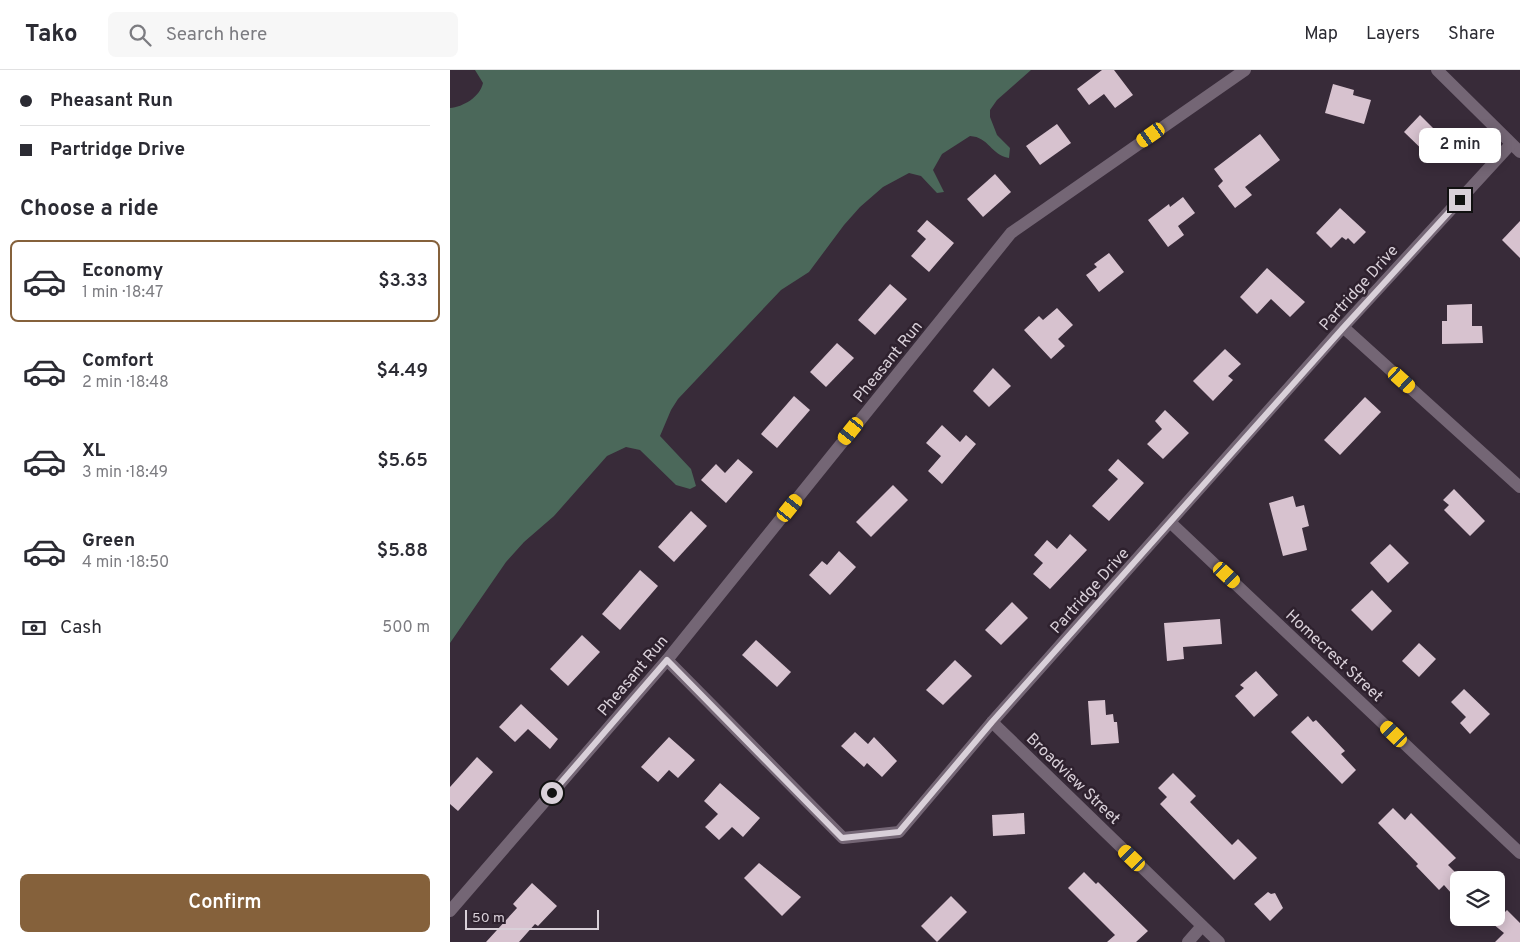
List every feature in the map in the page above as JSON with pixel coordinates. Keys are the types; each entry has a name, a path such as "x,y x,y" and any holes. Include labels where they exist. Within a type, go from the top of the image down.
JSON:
{"street":[{"name":"Pheasant Run","path":"450,910 667,660 1011,233 1245,70"},
{"path":"1437,70 1516,148"},
{"name":"Partridge Drive","path":"667,660 842,838 899,832 992,722 1344,327 1516,148"},
{"path":"1344,327 1520,487"},
{"name":"Homecrest Street","path":"1172,522 1520,853"},
{"name":"Broadview Street","path":"992,722 1219,942"},
{"path":"1188,942 1202,926"}],"green space":[{"path":"475,70 1031,70 997,100 990,110 990,117 997,135 1010,148 1009,158 998,153 982,139 970,136 942,154 933,170 944,192 937,193 921,176 909,173 883,187 860,207 844,225 809,272 781,290 678,399 660,436 691,469 696,486 690,489 676,485 640,450 626,447 607,456 554,516 524,542 506,562 450,643 450,108 460,106 478,93 483,83"}],"building":[{"path":"1102,70 1114,70 1133,95 1115,108 1104,94 1089,105 1077,89"},
{"path":"1333,84 1354,90 1353,95 1371,100 1364,124 1325,113"},
{"path":"1420,115 1449,144 1433,160 1404,132"},
{"path":"1057,124 1071,143 1040,165 1026,146"},
{"path":"1260,134 1280,160 1245,187 1252,195 1235,208 1218,186 1223,181 1214,169"},
{"path":"995,174 1011,192 983,217 967,199"},
{"path":"1183,197 1195,213 1178,226 1184,235 1168,247 1148,220 1169,204 1170,207"},
{"path":"1340,208 1366,232 1354,244 1348,238 1346,240 1342,237 1331,248 1316,233"},
{"path":"927,220 954,243 929,272 911,256 926,239 917,231"},
{"path":"1520,221 1520,258 1502,240"},
{"path":"1109,253 1124,272 1099,292 1086,275 1097,267 1094,264"},
{"path":"1267,268 1305,302 1290,317 1271,299 1257,314 1240,297"},
{"path":"890,284 907,299 875,335 858,320"},
{"path":"1472,304 1472,326 1482,326 1483,343 1442,344 1442,321 1447,321 1447,305"},
{"path":"1057,308 1073,325 1058,339 1065,346 1051,359 1024,330 1039,316 1043,320"},
{"path":"837,343 854,358 826,387 810,372"},
{"path":"1225,349 1241,364 1228,376 1233,380 1213,401 1193,381"},
{"path":"993,368 1011,386 989,407 973,391"},
{"path":"794,396 810,410 777,448 761,434"},
{"path":"1365,397 1381,412 1340,455 1324,440"},
{"path":"1165,410 1189,433 1163,459 1147,444 1162,429 1155,421"},
{"path":"942,425 960,442 966,435 976,444 942,484 928,471 941,456 926,443"},
{"path":"738,459 753,472 726,503 701,480 716,464 725,473"},
{"path":"1118,459 1144,483 1109,521 1092,506 1118,479 1108,470"},
{"path":"893,485 908,500 871,537 856,522"},
{"path":"1454,489 1485,521 1470,536 1444,510 1449,505 1443,500"},
{"path":"1293,496 1296,507 1304,505 1309,526 1302,528 1307,550 1283,556 1269,503"},
{"path":"691,511 707,526 674,562 658,547"},
{"path":"1070,534 1087,550 1050,589 1033,574 1043,563 1034,555 1047,540 1057,549"},
{"path":"1390,544 1409,563 1388,583 1370,563"},
{"path":"839,551 856,567 830,595 809,575 822,561 827,565"},
{"path":"640,570 658,586 620,630 602,614"},
{"path":"1372,590 1392,611 1372,631 1351,610"},
{"path":"1012,602 1028,618 1001,645 985,630"},
{"path":"1220,619 1222,644 1183,647 1184,659 1167,661 1164,623"},
{"path":"582,635 600,652 568,686 550,669"},
{"path":"756,640 791,672 777,687 742,655"},
{"path":"1419,643 1436,659 1419,677 1402,661"},
{"path":"955,660 972,676 943,705 926,690"},
{"path":"1256,671 1278,695 1254,717 1235,696 1244,688 1240,685"},
{"path":"1464,689 1490,714 1470,734 1460,723 1466,717 1451,702"},
{"path":"1105,700 1106,715 1113,714 1114,722 1117,722 1119,743 1091,745 1088,701"},
{"path":"521,704 558,739 550,749 528,729 515,742 499,727"},
{"path":"1308,716 1313,722 1316,720 1345,751 1341,754 1356,770 1342,784 1291,732"},
{"path":"855,732 868,744 874,737 897,761 882,777 867,763 864,767 841,746"},
{"path":"669,737 695,760 678,778 669,770 658,782 641,767"},
{"path":"477,757 493,772 458,811 450,804 450,787"},
{"path":"1173,773 1196,796 1190,802 1232,845 1238,839 1257,858 1234,880 1160,804 1167,797 1158,788"},
{"path":"720,783 760,818 743,837 732,827 719,840 705,827 718,814 704,801"},
{"path":"1393,808 1405,820 1411,813 1456,858 1448,865 1454,871 1450,871 1450,892 1444,885 1439,890 1416,866 1418,864 1378,823"},
{"path":"1024,813 1025,834 993,836 992,815"},
{"path":"759,863 801,897 782,916 744,878"},
{"path":"1084,872 1096,884 1098,882 1148,931 1136,942 1107,942 1115,935 1068,888"},
{"path":"532,883 557,906 538,926 535,924 519,942 486,942 517,908 513,904"},
{"path":"1268,892 1271,894 1275,893 1283,908 1270,921 1254,904"},
{"path":"951,896 967,912 937,942 921,926"},
{"path":"1507,910 1520,923 1520,942 1495,942 1504,933 1495,926 1505,926 1505,912"}],"route":[{"path":"552,793 667,660 842,838 899,832 992,722 1344,327 1460,200"}]}
